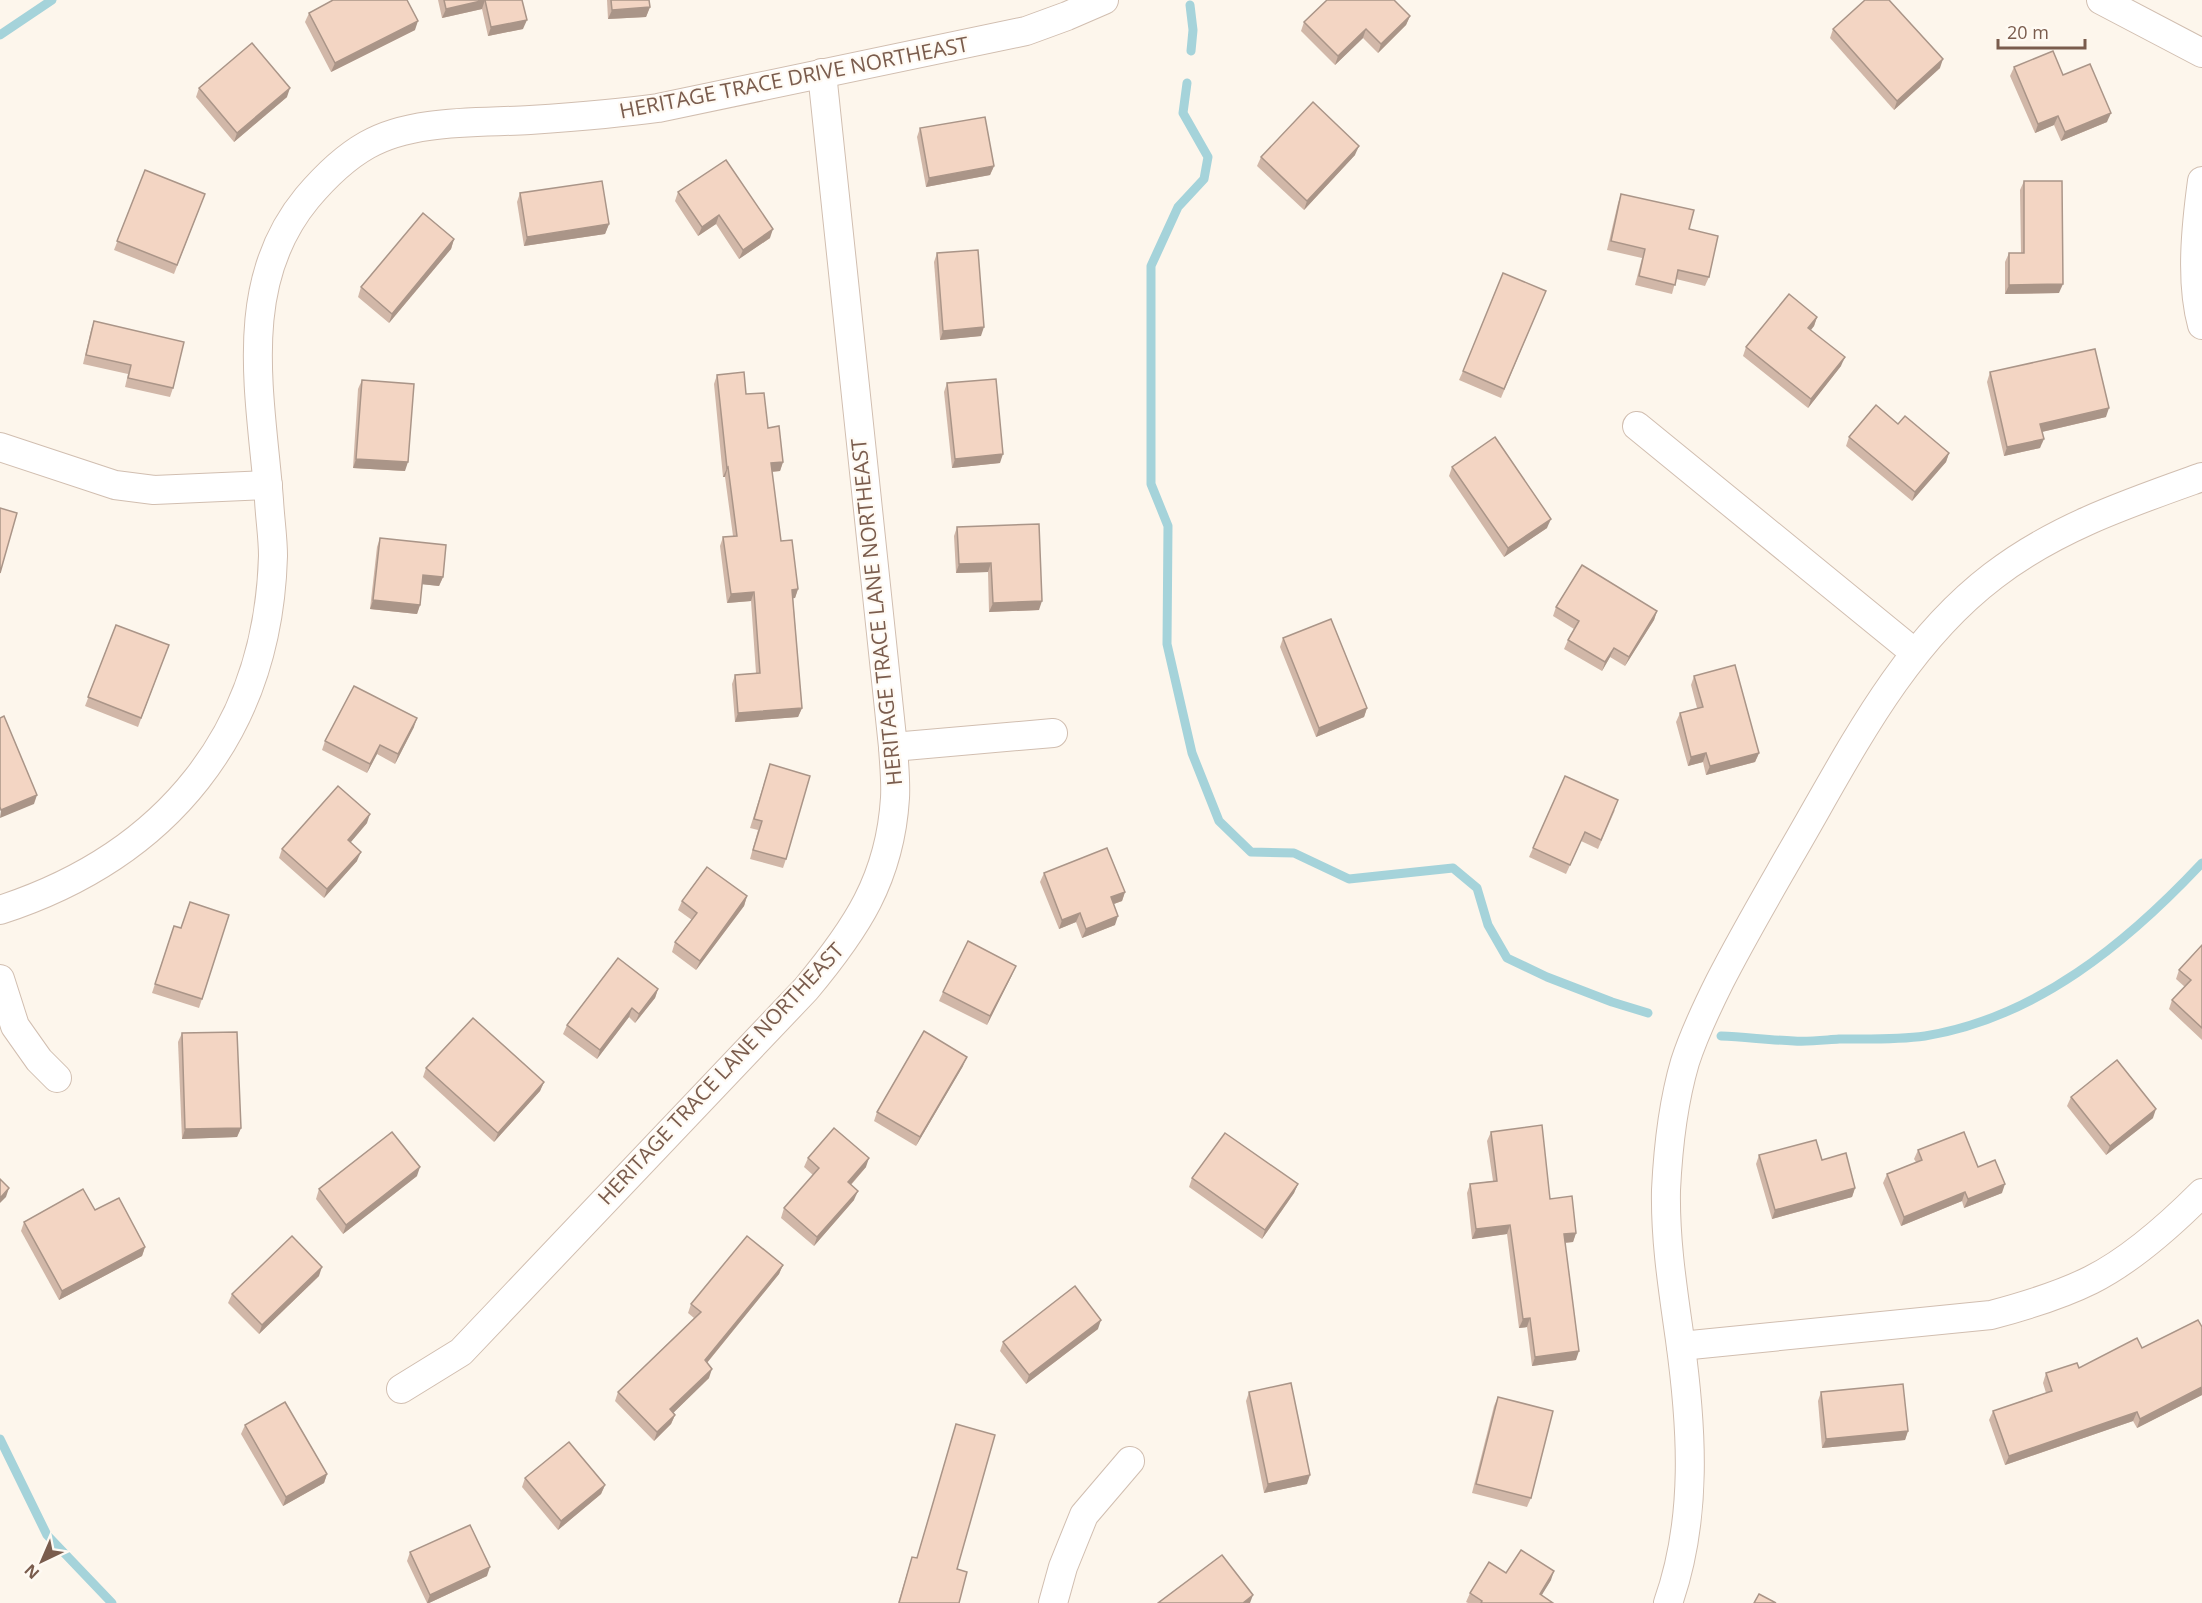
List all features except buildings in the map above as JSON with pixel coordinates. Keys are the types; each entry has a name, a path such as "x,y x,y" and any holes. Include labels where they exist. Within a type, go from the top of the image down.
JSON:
{"street":[{"name":"HERITAGE TRACE DRIVE NORTHEAST","path":"0,910 51,891 124,850 172,808 191,786 224,740 245,699 258,661 267,618 273,554 258,345 260,301 276,246 295,214 313,190 348,159 368,144 399,133 434,125 608,115 658,108 1026,30 1068,16 1104,0"},
{"path":"2102,0 2202,53"},
{"name":"HERITAGE TRACE LANE NORTHEAST","path":"401,1389 461,1352 806,989 839,950 861,917 877,883 889,843 895,797 893,747 822,73"},
{"path":"2202,181 2197,218 2195,266 2202,325"},
{"path":"1637,426 1915,652"},
{"path":"0,447 115,484 154,490 268,485"},
{"path":"1668,1603 1685,1538 1690,1482 1689,1420 1666,1236 1668,1151 1685,1063 1706,1009 1760,906 1869,721 1915,652 1965,600 2022,555 2066,530 2119,507 2202,477"},
{"path":"893,747 1053,733"},
{"path":"0,979 15,1026 39,1060 57,1078"},
{"path":"1681,1346 1991,1315 2038,1303 2092,1280 2142,1247 2202,1193"},
{"path":"1053,1603 1063,1567 1084,1515 1130,1461"}],"waterway":[{"path":"0,35 52,0"},
{"path":"1190,5 1193,30 1191,51"},
{"path":"1187,83 1183,113 1208,157 1204,179 1178,207 1151,266 1151,484 1168,526 1167,644 1192,753 1219,821 1251,852 1294,853 1349,879 1453,868 1477,888 1488,925 1507,958 1547,977 1648,1013"},
{"path":"1721,1036 1800,1041 1893,1039 1925,1036 1966,1027 2005,1013 2077,973 2111,948 2173,893 2202,863"},
{"path":"0,1439 47,1535 112,1603"}]}
